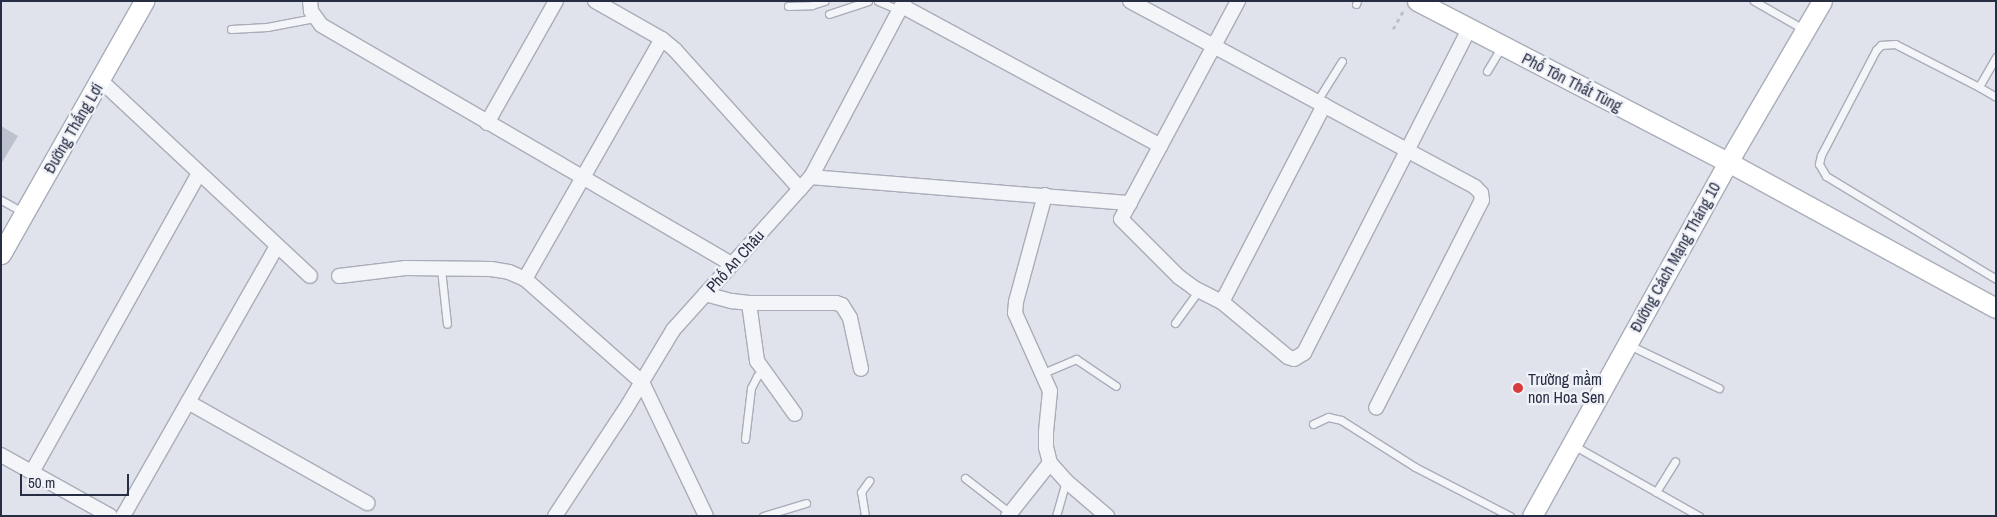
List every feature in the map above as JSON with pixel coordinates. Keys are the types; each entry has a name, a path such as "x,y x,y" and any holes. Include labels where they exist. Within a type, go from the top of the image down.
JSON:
{"street":[{"name":"Đường Thắng Lợi","path":"1,254 144,1"},
{"path":"310,1 314,18 321,25 732,264"},
{"path":"488,123 556,1"},
{"path":"595,1 662,39 675,50 800,189"},
{"path":"1238,1 1121,219 1164,264 1199,290 1222,302 1288,358 1300,356 1304,353 1470,29"},
{"name":"Đường Cách Mạng Tháng 10","path":"1532,516 1728,162 1822,1"},
{"path":"1133,2 1475,187 1480,193 1482,200 1376,408"},
{"name":"Phố Tôn Thất Tùng","path":"1430,4 1470,29 1728,162 1996,308"},
{"path":"902,6 1161,146"},
{"name":"Phố An Châu","path":"555,516 642,382 663,344 705,294 811,176 902,6"},
{"path":"524,279 662,39"},
{"path":"100,80 310,276"},
{"path":"1222,302 1320,103"},
{"path":"32,472 199,173"},
{"path":"811,176 1130,203"},
{"path":"1045,195 1016,302 1016,313 1050,391 1046,439 1050,463 1066,481 1107,516"},
{"path":"122,516 277,246"},
{"path":"339,276 406,268 500,271 509,272 524,279 642,382 706,516"},
{"path":"705,294 732,302 836,303 842,305 850,318 861,369"},
{"path":"749,303 757,361 795,414"},
{"path":"188,402 366,503"},
{"path":"1,454 110,516"},
{"path":"1009,514 1050,463"}],"lane":[{"path":"788,6 812,5 824,1"},
{"path":"829,14 868,1"},
{"path":"878,1 902,6"},
{"path":"1754,1 1766,4 1805,30"},
{"path":"231,30 267,27 314,18"},
{"path":"1996,97 1894,44 1881,45 1876,50 1826,146 1819,164 1826,176 1996,279"},
{"path":"1487,71 1502,45"},
{"path":"1979,88 1996,57"},
{"path":"1320,103 1342,60"},
{"path":"1,200 24,214"},
{"path":"442,269 447,324"},
{"path":"1176,323 1199,290"},
{"path":"1627,344 1719,388"},
{"path":"1043,373 1076,359 1116,386"},
{"path":"745,440 751,388 757,376 764,370"},
{"path":"1313,424 1328,417 1341,420 1415,468 1510,516"},
{"path":"1571,444 1699,516"},
{"path":"1656,492 1676,461"},
{"path":"965,478 1009,514"},
{"path":"1056,516 1066,481"},
{"path":"865,516 861,492 869,482"},
{"path":"763,516 806,503"}],"path":[{"path":"1392,29 1408,1"}],"building":[{"path":"1,126 18,136 1,164"}],"place":[{"name":"Trường mầm non Hoa Sen","path":"1518,388"}]}
